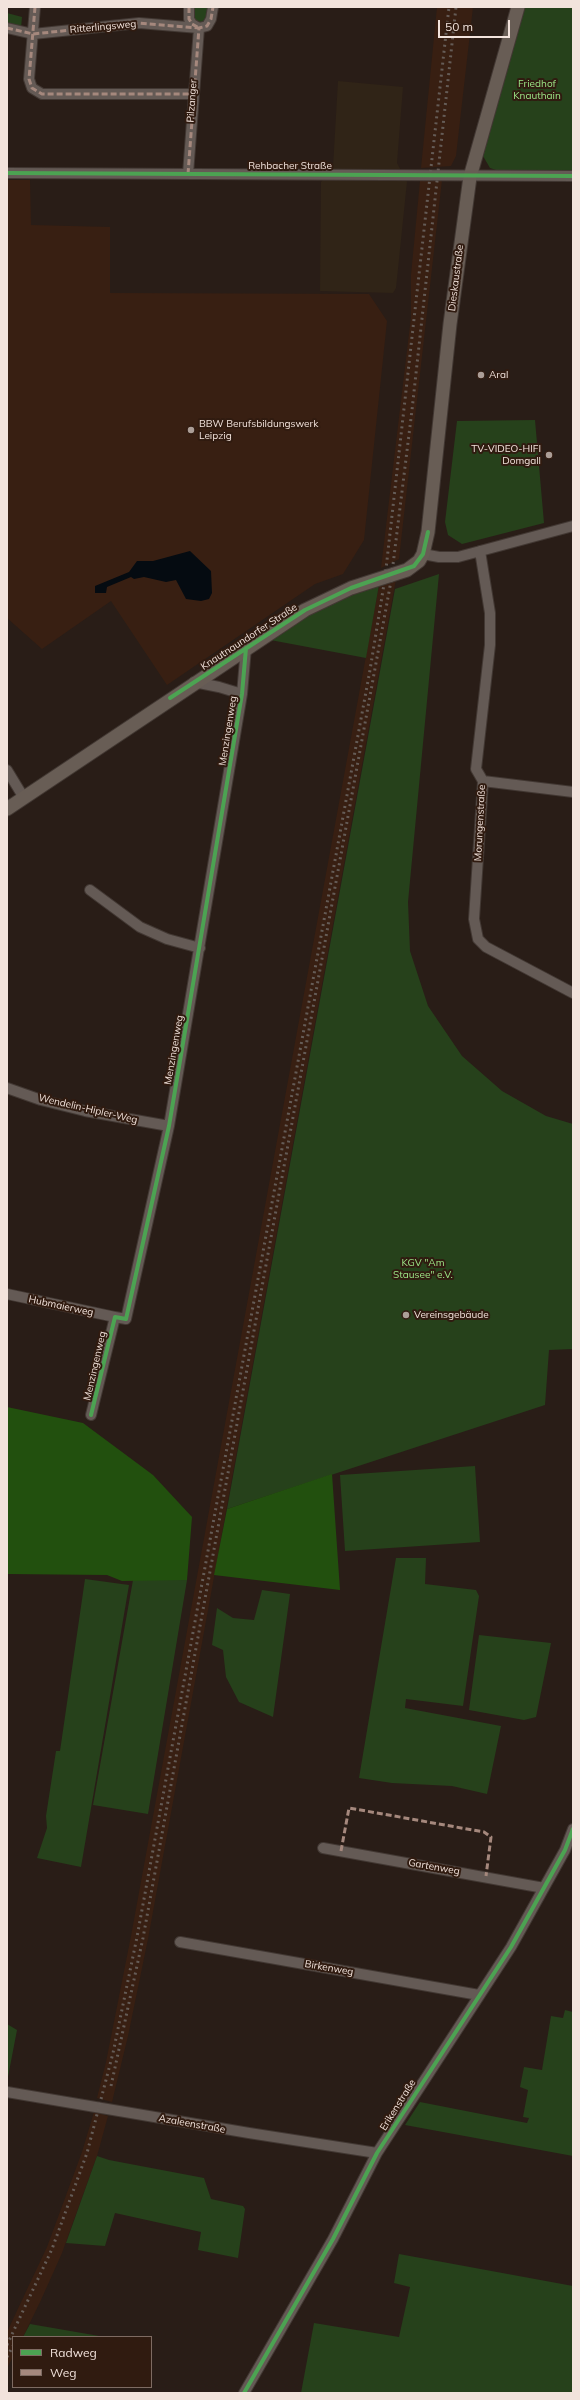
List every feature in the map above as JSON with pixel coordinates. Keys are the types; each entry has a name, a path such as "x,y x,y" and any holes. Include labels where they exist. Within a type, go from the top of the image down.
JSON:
{"main road":[{"name":"Dieskaustraße","path":"423,554 428,532 450,324 470,177 518,7"},
{"name":"Knautnaundorfer Straße","path":"7,809 194,682 305,610 351,588 408,570 414,566 423,554"}],"street":[{"path":"36,7 29,79 32,88 42,94 192,94"},
{"path":"189,7 189,19 192,24 199,28 207,26 211,19 213,7"},
{"name":"Ritterlingsweg","path":"7,28 33,34 139,23 199,28"},
{"name":"Pilzanger","path":"188,174 192,94 199,28"},
{"name":"Rehbacher Straße","path":"7,173 470,177 573,176"},
{"path":"423,554 448,558 573,526"},
{"name":"Morungenstraße","path":"480,551 490,613 490,645 476,769 483,781 474,919 478,939 486,947 573,993"},
{"name":"Menzingenweg","path":"91,1415 115,1317 126,1319 169,1126 242,694 246,648"},
{"name":"Menzingenweg","path":"194,682 219,687 242,694"},
{"path":"7,770 24,798"},
{"path":"483,781 573,792"},
{"path":"90,890 140,927 167,939 200,948"},
{"name":"Wendelin-Hipler-Weg","path":"7,1088 41,1100 85,1111 169,1126"},
{"name":"Hubmaierweg","path":"7,1294 115,1317"},
{"name":"Erikenstraße","path":"244,2393 334,2239 378,2153 479,1994 511,1947 565,1850 573,1829"},
{"name":"Gartenweg","path":"323,1848 544,1888"},
{"name":"Birkenweg","path":"180,1942 479,1994"},
{"name":"Azaleenstraße","path":"7,2092 378,2153"}],"shaded area":[{"path":"437,7 473,7 456,156 451,166 421,168"},
{"path":"338,81 403,87 397,163 407,182 396,288 393,293 320,291 321,182 333,167"},
{"name":"BBW Berufsbildungswerk Leipzig","path":"7,180 30,180 31,225 110,227 110,293 369,294 387,321 364,540 343,574 315,584 167,685 111,601 42,649 7,618"},
{"path":"442,180 399,559 381,568 411,317 411,275 420,181"},
{"path":"190,551 211,571 212,593 209,599 201,601 186,599 176,580 166,582 144,577 134,579 131,577 107,587 106,593 95,593 95,586 129,572 137,561 153,561"},
{"path":"396,579 148,1939 128,2036 112,2102 97,2098 106,2062 131,1936 379,585"},
{"path":"94,2112 108,2116 97,2156 62,2253 23,2336 12,2336 12,2359 7,2368 7,2332 47,2247 82,2152"}],"green space":[{"path":"189,7 213,7 211,19 199,28"},
{"name":"Friedhof Knauthain","path":"523,7 573,7 573,170 499,171 490,168 483,156"},
{"path":"7,13 22,17 21,28 7,25"},
{"path":"535,420 544,523 462,544 448,535 445,522 457,421"},
{"name":"KGV \"Am Stausee\" e.V.","path":"439,574 408,902 410,951 428,1006 462,1056 502,1091 546,1116 573,1124 573,1349 549,1350 545,1405 227,1509 395,589"},
{"path":"379,585 366,658 265,639 296,620 350,595"},
{"path":"7,1407 83,1423 153,1475 192,1517 187,1580 122,1581 107,1575 7,1574"},
{"path":"475,1466 480,1542 345,1551 340,1475"},
{"path":"332,1474 340,1590 214,1575 227,1509"},
{"path":"396,1558 426,1558 425,1584 476,1590 479,1596 463,1706 406,1699 405,1708 501,1726 487,1794 452,1786 392,1783 359,1778"},
{"path":"85,1579 129,1585 81,1867 37,1858 47,1828 46,1816 56,1751 60,1751"},
{"path":"133,1580 187,1580 148,1814 93,1805"},
{"path":"262,1590 290,1594 273,1717 239,1702 226,1677 223,1650 212,1645 217,1608 233,1618 254,1620"},
{"path":"479,1635 551,1643 536,1717 524,1720 469,1710"},
{"path":"565,2010 573,2012 573,2156 405,2125 420,2102 527,2123 529,2118 523,2117 528,2090 520,2087 524,2067 542,2070 551,2016 563,2018"},
{"path":"7,2024 17,2030 7,2082"},
{"path":"97,2156 109,2160 204,2178 211,2199 243,2206 245,2209 238,2258 198,2250 201,2232 115,2213 105,2246 66,2243"},
{"path":"399,2254 573,2286 573,2393 301,2393 314,2323 399,2337 410,2287 394,2283"},
{"path":"30,2324 99,2336 24,2336"}],"railway":[{"path":"7,2345 52,2249 87,2153 113,2053 137,1937 370,670 385,578 449,7"},
{"path":"111,2086 143,1938 391,581 412,410 456,7"},
{"path":"7,2357 12,2348"}],"marked path":[{"path":"35,7 29,79 32,88 42,94 193,94"},
{"path":"189,7 189,19 192,24 199,28"},
{"path":"188,174 199,28 207,26 211,19 213,7"},
{"path":"7,28 33,34 139,23 199,28"},
{"path":"341,1851 349,1808 484,1832 491,1837 486,1876"}],"cycle path":[{"path":"7,173 573,176"},
{"path":"170,698 305,610 351,588 414,566 423,554 428,532"},
{"path":"91,1415 115,1317 126,1319 169,1126 242,694 246,648"},
{"path":"244,2393 333,2239 377,2153 511,1947 565,1850 573,1829"}],"place":[{"name":"Aral","path":"481,375"},
{"name":"BBW Berufsbildungswerk Leipzig","path":"191,430"},
{"name":"TV-VIDEO-HIFI Domgall","path":"549,455"},
{"name":"Vereinsgebäude","path":"406,1315"}]}
